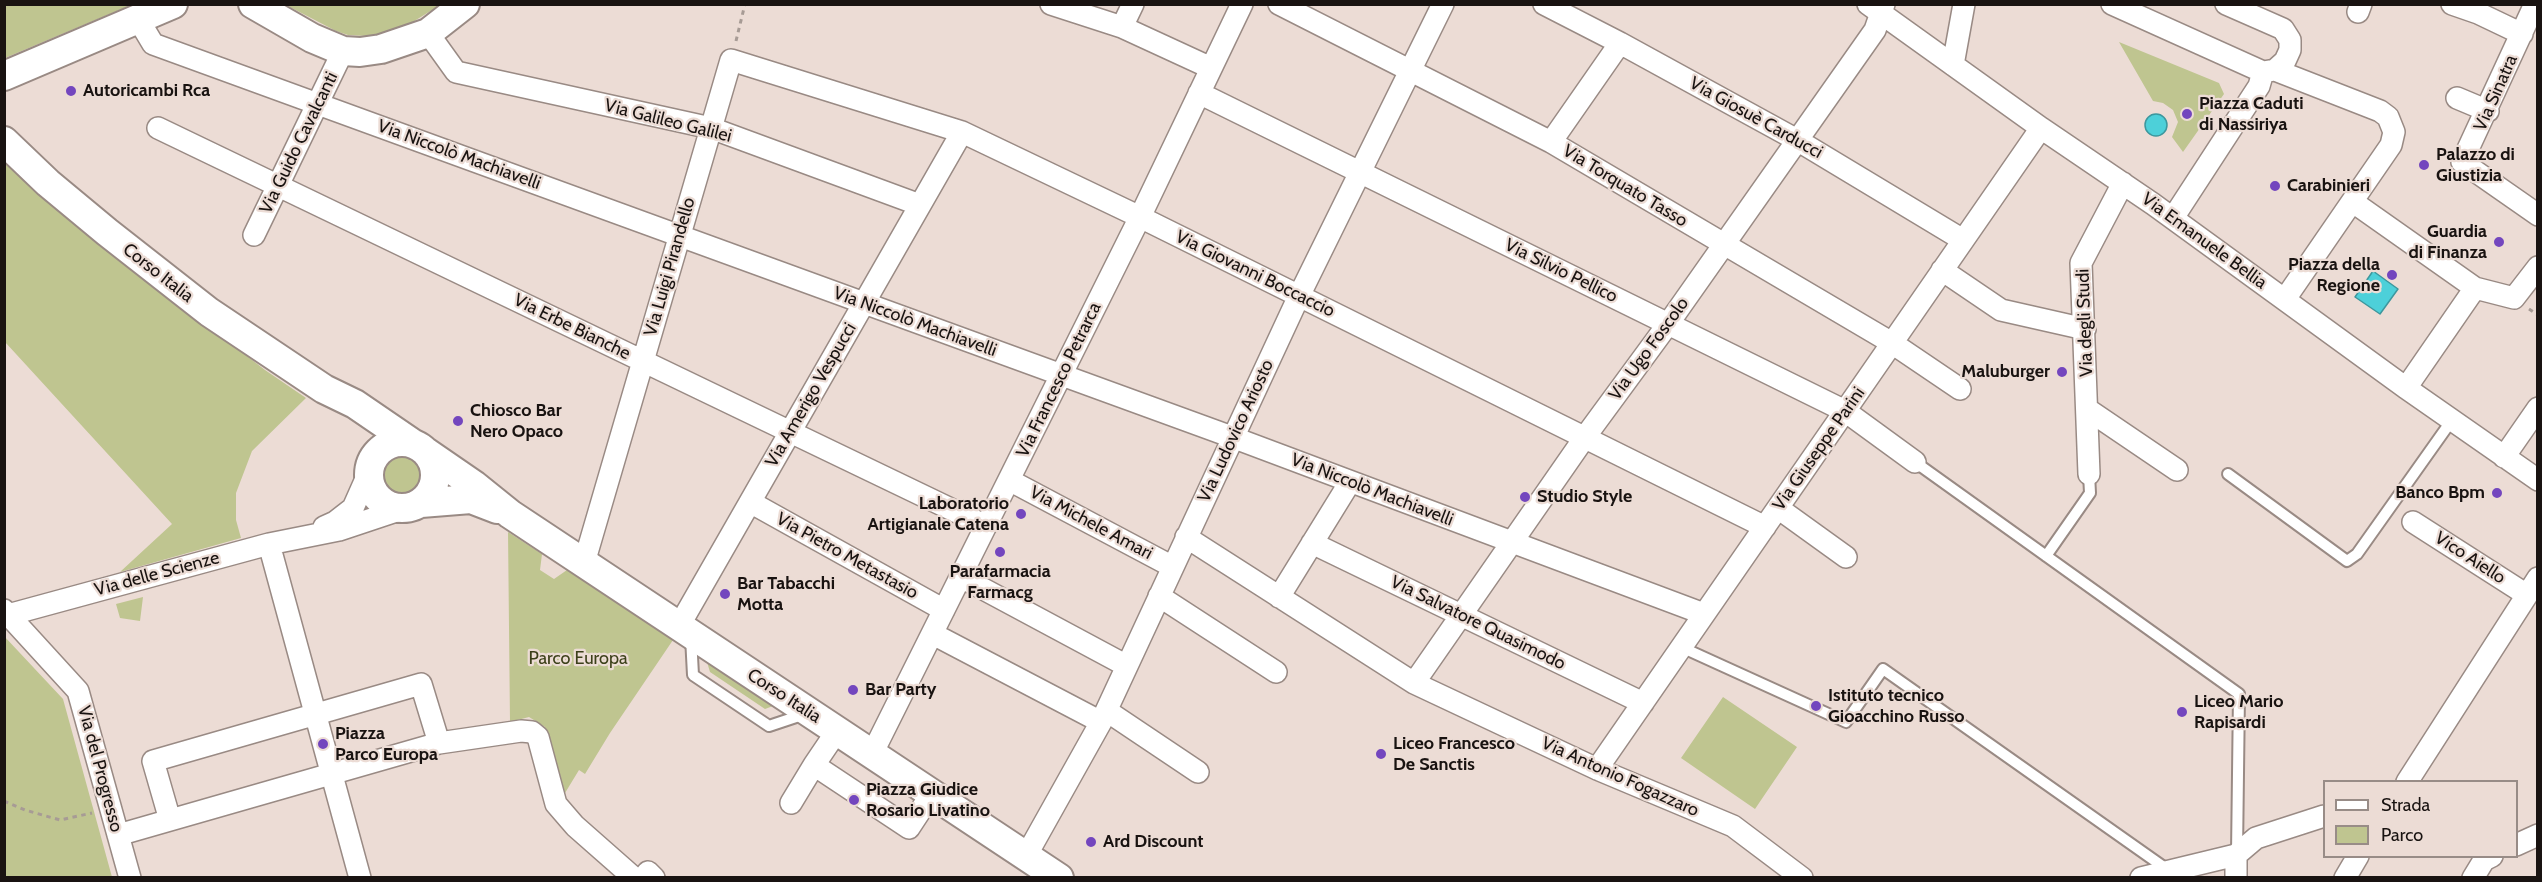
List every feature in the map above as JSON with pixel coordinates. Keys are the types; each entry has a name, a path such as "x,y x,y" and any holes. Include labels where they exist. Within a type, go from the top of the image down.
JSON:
{"main road":[{"path":"4,76 173,4"},
{"path":"252,4 312,38 343,51 381,49 428,33 465,4"},
{"name":"Corso Italia","path":"4,141 48,183 162,277 209,312 324,389"},
{"path":"324,389 355,404 474,485 510,514"},
{"path":"324,389 350,411 366,430 372,449 370,466 372,490 384,504 411,506 471,499 510,514"},
{"path":"370,466 382,448 390,444 407,442 421,449 435,470 435,479 433,489 411,506"},
{"name":"Corso Italia","path":"510,514 1059,878"}],"street":[{"path":"1051,4 1122,27 1211,68"},
{"path":"1122,27 1133,4"},
{"name":"Via Francesco Petrarca","path":"873,754 1140,217 1242,4"},
{"name":"Via Torquato Tasso","path":"1279,4 1551,142 1892,343 1960,388"},
{"name":"Via Ludovico Ariosto","path":"1026,856 1104,717 1299,296 1443,4"},
{"name":"Via Giosuè Carducci","path":"1544,4 1797,140 1963,240"},
{"path":"1953,65 1964,4"},
{"path":"2112,4 2269,71 2380,111 2388,117 2394,132 2391,145 2285,299"},
{"path":"2173,218 2269,71 2285,61 2290,50 2290,40 2283,29 2226,4"},
{"path":"2452,4 2478,13 2522,34"},
{"name":"Via Sinatra","path":"2535,4 2463,162 2538,214"},
{"name":"Via Emanuele Bellia","path":"1878,8 2041,128 2173,218 2406,388 2538,480"},
{"name":"Via Ugo Foscolo","path":"1414,683 1585,437 1668,324 1722,244 1875,30 1878,8"},
{"name":"Via Niccolò Machiavelli","path":"138,19 153,44 1232,437 1704,614"},
{"name":"Via Galileo Galilei","path":"428,33 456,72 711,128 920,205"},
{"path":"1551,142 1620,43"},
{"name":"Via Guido Cavalcanti","path":"254,235 343,51"},
{"name":"Via Luigi Pirandello","path":"584,563 730,60"},
{"name":"Via Giovanni Boccaccio","path":"730,60 962,132 1140,217 1765,526"},
{"name":"Via Silvio Pellico","path":"1199,93 1845,411 1915,462"},
{"path":"2457,98 2488,111"},
{"name":"Via Erbe Bianche","path":"158,128 986,526"},
{"name":"Via Giuseppe Parini","path":"1597,769 2041,128"},
{"name":"Via Amerigo Vespucci","path":"685,630 750,502 962,132"},
{"name":"Via degli Studi","path":"2089,474 2081,263 2123,183"},
{"path":"2353,202 2475,288 2514,298 2538,267"},
{"path":"1942,270 2001,310 2085,329"},
{"path":"2406,388 2475,288"},
{"path":"2504,457 2538,408"},
{"path":"2088,409 2177,470"},
{"path":"307,535 335,522 352,508 370,466"},
{"name":"Via Michele Amari","path":"1009,480 1173,567"},
{"path":"1279,597 1350,482"},
{"name":"Via Pietro Metastasio","path":"750,502 944,610"},
{"path":"307,535 339,530 411,506"},
{"path":"1778,508 1846,557"},
{"name":"Vico Aiello","path":"2413,522 2532,587"},
{"name":"Via delle Scienze","path":"6,612 307,535"},
{"name":"Via Antonio Fogazzaro","path":"1186,537 1414,683 1597,769 1733,826 1802,878"},
{"name":"Via Salvatore Quasimodo","path":"1312,543 1643,703"},
{"path":"269,544 360,878"},
{"path":"961,577 1127,666"},
{"path":"2408,780 2532,587"},
{"path":"1159,596 1276,672"},
{"name":"Via del Progresso","path":"6,612 78,691 130,878"},
{"path":"933,634 1104,717 1198,772"},
{"path":"170,820 153,761 313,705 421,684 439,743"},
{"path":"118,835 170,820 334,783 439,743 521,731 532,732 538,737 556,804 575,826 634,878"},
{"path":"791,803 837,731"},
{"path":"814,765 909,828 932,793"},
{"path":"2141,878 2236,855 2256,838 2323,817"},
{"path":"2518,845 2538,835"},
{"path":"2236,855 2236,878"},
{"path":"2345,878 2357,858"},
{"path":"2473,878 2484,860 2488,858"},
{"path":"643,878 648,872 654,878"}],"lane":[{"path":"2228,474 2347,561 2357,554 2452,420"},
{"path":"1915,462 2239,694 2236,855"},
{"path":"2046,556 2090,493 2089,474"},
{"path":"1681,647 1846,722 1883,669 2169,870"}],"path":[{"path":"730,60 745,4"},
{"path":"4,801 25,810 60,819 111,810"}],"green space":[{"path":"5,4 131,4 131,5 5,58"},
{"path":"286,5 440,5 408,25 386,33 367,36 348,35 336,31"},
{"path":"2119,42 2219,83 2224,94 2183,152 2172,137 2178,122 2173,110 2163,103 2153,101"},
{"path":"4,157 81,227 265,370 306,398 252,451 236,493 236,520 241,538 120,572 172,524 5,342"},
{"path":"403,450 426,469 427,477 422,492 409,500 401,501 386,496 381,490 377,474 382,460 395,451"},
{"name":"Parco Europa","path":"508,532 542,554 540,570 554,579 567,570 673,640 585,774 579,770 565,793 545,727 529,717 510,722"},
{"path":"143,597 140,621 120,618 116,604"},
{"path":"4,636 63,699 112,877 5,877"},
{"path":"707,662 773,706 765,709 710,672"},
{"path":"1723,697 1797,747 1755,809 1681,758"}],"water":[{"path":"2156,114 2164,117 2167,125 2164,133 2156,136 2148,133 2145,125 2148,117"},
{"path":"2373,271 2398,289 2380,314 2355,297"}],"place":[{"name":"Autoricambi Rca","path":"71,91"},
{"name":"Piazza Caduti di Nassiriya","path":"2187,114"},
{"name":"Palazzo di Giustizia","path":"2424,165"},
{"name":"Carabinieri","path":"2275,186"},
{"name":"Guardia di Finanza","path":"2499,242"},
{"name":"Piazza della Regione","path":"2392,275"},
{"name":"Maluburger","path":"2062,372"},
{"name":"Chiosco Bar Nero Opaco","path":"458,421"},
{"name":"Banco Bpm","path":"2497,493"},
{"name":"Studio Style","path":"1525,497"},
{"name":"Laboratorio Artigianale Catena","path":"1021,514"},
{"name":"Parafarmacia Farmacg","path":"1000,552"},
{"name":"Bar Tabacchi Motta","path":"725,594"},
{"name":"Bar Party","path":"853,690"},
{"name":"Istituto tecnico Gioacchino Russo","path":"1816,706"},
{"name":"Liceo Mario Rapisardi","path":"2182,712"},
{"name":"Piazza Parco Europa","path":"323,744"},
{"name":"Liceo Francesco De Sanctis","path":"1381,754"},
{"name":"Piazza Giudice Rosario Livatino","path":"854,800"},
{"name":"Ard Discount","path":"1091,842"}]}
